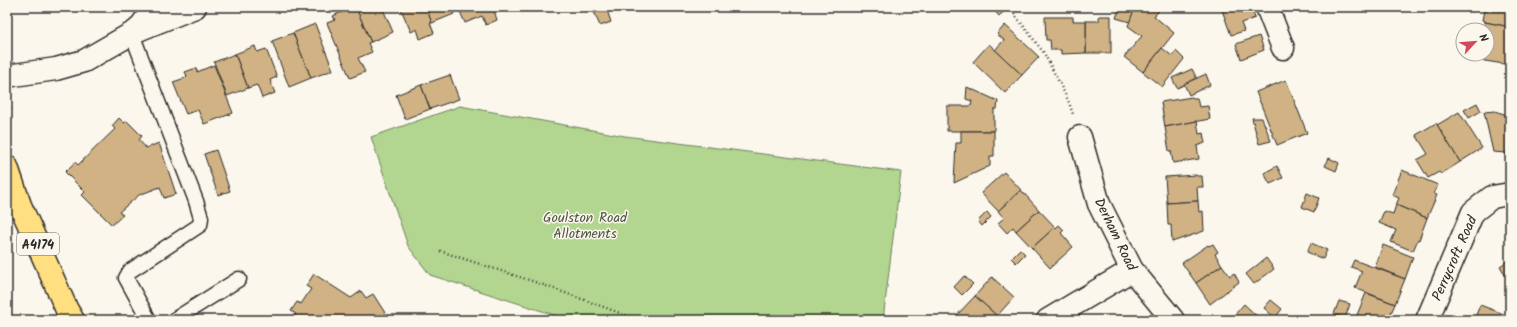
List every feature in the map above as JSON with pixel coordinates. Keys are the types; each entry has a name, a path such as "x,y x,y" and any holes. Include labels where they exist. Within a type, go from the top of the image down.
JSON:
{"highway":[{"name":"A4174","path":"7,167 20,205 67,310 73,320"}],"street":[{"path":"135,32 155,7"},
{"path":"7,76 56,69 84,61 135,32 195,7"},
{"path":"1267,7 1283,48"},
{"name":"Derham Road","path":"1080,137 1099,204 1132,270 1173,320"},
{"name":"Perrycroft Road","path":"1427,320 1473,212 1492,197 1510,194"},
{"path":"1048,320 1132,270"}],"lane":[{"path":"135,32 202,218 200,225 130,271 126,278 149,320"},
{"path":"174,320 239,279"}],"path":[{"path":"1009,7 1044,53 1068,100 1080,137"},
{"path":"7,110 14,108"},
{"path":"440,251 538,283 639,320"}],"green space":[{"name":"Goulston Road Allotments","path":"460,106 625,136 901,172 883,320 570,320 430,275 408,246 371,137"}],"building":[{"path":"353,7 355,11 357,10 371,42 368,43 372,52 358,58 365,72 350,78 327,23 335,20 333,16"},
{"path":"364,7 382,7 393,32 371,42 357,10"},
{"path":"400,7 426,7 434,33 420,39 417,29 411,32"},
{"path":"426,7 451,7 454,14 432,23"},
{"path":"458,7 493,7 497,20 486,25 482,16 465,23"},
{"path":"592,7 606,7 611,22 600,26"},
{"path":"991,7 1008,7 1008,8 999,16"},
{"path":"1120,7 1135,7 1130,22 1116,18"},
{"path":"1135,7 1154,7 1159,11 1154,16 1174,33 1143,72 1124,57 1142,36 1128,26"},
{"path":"1231,7 1251,7 1255,18 1241,23 1244,31 1231,35 1222,10"},
{"path":"1490,7 1510,7 1510,27 1495,24 1495,22 1485,22 1482,20 1484,10 1489,11"},
{"path":"1099,16 1111,16 1111,53 1086,53 1086,21 1099,21"},
{"path":"1045,17 1073,17 1073,21 1086,21 1086,53 1061,54 1061,50 1051,50 1050,40 1046,40"},
{"path":"315,24 333,70 311,78 293,33"},
{"path":"1495,24 1510,27 1510,65 1491,62 1495,62"},
{"path":"1005,25 1039,57 1022,75 995,50 1004,40 997,34"},
{"path":"293,33 311,78 289,87 272,41"},
{"path":"1259,36 1264,50 1241,59 1236,44"},
{"path":"989,44 1022,75 1005,93 973,62"},
{"path":"255,46 257,52 266,49 277,77 270,80 275,93 262,98 257,85 248,88 235,54"},
{"path":"1162,48 1172,56 1176,51 1184,59 1162,87 1143,72"},
{"path":"235,54 248,88 227,96 214,62"},
{"path":"214,65 233,113 204,124 198,110 186,114 173,82 185,78 187,76 185,72 196,68 197,72"},
{"path":"1192,69 1197,79 1177,88 1172,78"},
{"path":"1206,74 1210,85 1189,95 1184,84"},
{"path":"450,75 459,99 430,109 421,85"},
{"path":"1286,80 1307,133 1277,145 1256,92"},
{"path":"421,85 430,109 405,119 396,95"},
{"path":"967,87 998,101 997,109 994,109 994,131 947,131 947,106 971,106 972,101 966,99"},
{"path":"1192,97 1197,98 1199,107 1208,106 1210,119 1165,127 1161,102"},
{"path":"1477,103 1481,111 1469,118 1464,110"},
{"path":"1495,111 1510,116 1510,156 1506,155 1506,153 1493,152 1484,112"},
{"path":"1459,112 1482,148 1460,162 1437,125"},
{"path":"119,118 124,123 127,121 142,136 139,140 146,148 159,143 176,194 164,198 160,187 139,195 119,212 123,215 112,225 82,195 85,192 65,172 75,162 78,165 115,129 112,126"},
{"path":"1252,118 1262,118 1271,141 1259,144"},
{"path":"1197,121 1199,134 1203,133 1205,143 1197,146 1199,159 1173,163 1171,151 1169,151 1165,127"},
{"path":"1436,123 1460,162 1441,174 1439,172 1428,178 1417,160 1428,154 1416,135"},
{"path":"961,131 994,131 994,156 990,156 990,166 954,183 956,143 961,143"},
{"path":"216,150 230,191 218,195 204,154"},
{"path":"1329,158 1339,163 1336,171 1325,166"},
{"path":"1277,166 1283,178 1270,184 1264,173"},
{"path":"1402,170 1438,185 1434,194 1437,195 1427,218 1396,205 1399,198 1392,195"},
{"path":"1004,172 1021,190 998,211 981,193"},
{"path":"1202,176 1203,187 1197,187 1198,201 1167,203 1165,177"},
{"path":"1021,190 1039,210 1016,231 1013,227 1007,233 998,223 1004,218 998,211"},
{"path":"1307,193 1319,198 1314,212 1302,207"},
{"path":"1198,201 1199,212 1203,211 1204,231 1172,242 1171,225 1168,225 1167,203"},
{"path":"1396,205 1427,218 1419,240 1418,239 1413,251 1391,242 1396,230 1379,223 1384,211 1393,214"},
{"path":"1039,210 1055,227 1032,248 1016,231"},
{"path":"987,212 991,217 982,226 978,221"},
{"path":"1059,225 1064,230 1061,233 1073,247 1050,268 1032,248"},
{"path":"1311,243 1327,250 1323,259 1307,252"},
{"path":"1213,244 1218,252 1215,254 1222,265 1196,283 1182,263 1208,245"},
{"path":"1383,245 1413,257 1405,279 1375,267"},
{"path":"1020,249 1025,254 1016,263 1011,258"},
{"path":"1266,258 1274,269 1254,284 1246,274"},
{"path":"1354,260 1405,279 1395,304 1355,288 1362,271 1351,267"},
{"path":"1509,260 1510,262 1510,283 1500,266"},
{"path":"1222,265 1230,276 1234,273 1239,282 1210,304 1196,283"},
{"path":"314,274 351,298 361,291 366,298 373,294 387,316 384,318 386,320 292,320 296,314 291,311 297,302 301,304 311,289 306,286"},
{"path":"964,276 973,284 962,295 954,287"},
{"path":"992,277 1014,297 997,316 975,296"},
{"path":"1366,293 1395,304 1388,320 1370,320 1357,315"},
{"path":"975,296 997,316 993,320 963,320 957,315"},
{"path":"1271,300 1282,309 1275,318 1264,308"},
{"path":"1339,301 1350,304 1345,318 1334,314"},
{"path":"1244,304 1261,320 1230,320"},
{"path":"1480,305 1509,316 1507,320 1474,320"}]}
